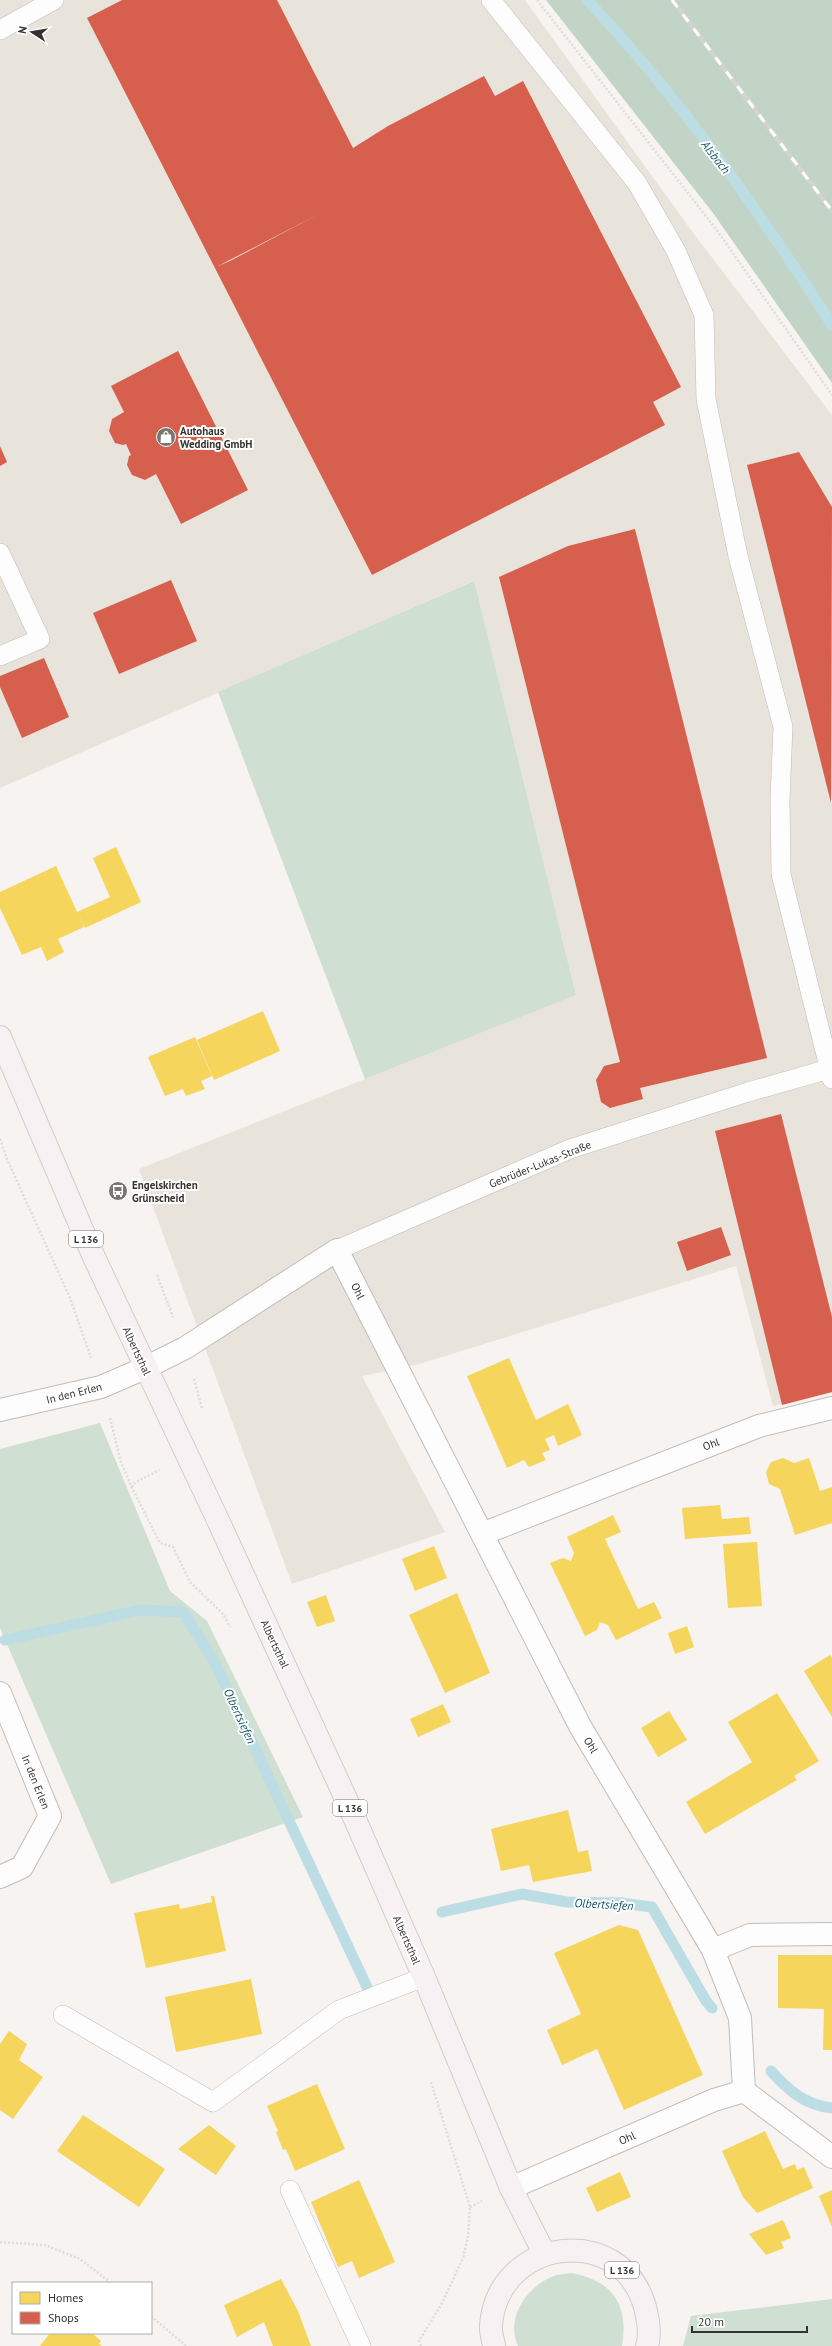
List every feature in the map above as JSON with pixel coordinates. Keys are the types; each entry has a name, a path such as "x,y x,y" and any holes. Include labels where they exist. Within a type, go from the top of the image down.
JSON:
{"main road":[{"name":"Albertsthal","path":"0,1038 81,1229 328,1758 424,1977 511,2188 544,2253"},
{"name":"L 136","path":"494,2346 491,2326 498,2295 516,2270 544,2253 567,2249 590,2252 612,2261 630,2277 642,2297 648,2320 647,2346"}],"street":[{"path":"145,1368 185,1348 337,1250"},
{"name":"Ohl","path":"337,1250 580,1726 713,1950 740,2018 744,2091 714,2100 511,2188"},
{"name":"In den Erlen","path":"0,1410 101,1387 145,1368"},
{"name":"Ohl","path":"482,1534 759,1426 832,1408"},
{"name":"In den Erlen","path":"0,1693 50,1816 22,1867 0,1877"},
{"path":"713,1950 750,1935 832,1934"},
{"path":"744,2091 832,2157"}],"lane":[{"path":"0,30 54,0"},
{"path":"491,0 637,183 676,250 704,315 706,399 738,556 783,727 780,800 781,874 831,1074"},
{"path":"0,553 40,639 0,656"},
{"name":"Gebrüder-Lukas-Straße","path":"337,1250 570,1149 748,1092 831,1074"},
{"path":"63,2015 213,2102 339,2010 424,1977"},
{"path":"290,2190 361,2346"}],"path":[{"path":"536,0 716,229 832,395"},
{"path":"0,1139 7,1159 70,1298 101,1387 121,1462 132,1488 160,1543 173,1547 190,1582 224,1615 230,1628"},
{"path":"157,1275 185,1348"},
{"path":"421,2346 419,2341 441,2305 463,2258 468,2237 470,2207 430,2081"},
{"path":"0,2242 45,2245 80,2259 110,2282"},
{"path":"152,2317 186,2346"}],"shaded area":[{"path":"0,0 525,0 691,230 832,415 832,1393 773,1406 736,1266 416,1365 362,1376 445,1532 292,1584 139,1169 576,995 473,581 0,788"}],"green space":[{"path":"546,0 832,0 832,383 713,213"},
{"path":"474,581 576,995 365,1079 218,692"},
{"path":"100,1423 170,1591 207,1621 303,1817 111,1884 0,1628 0,1449"},
{"path":"572,2273 598,2282 608,2289 615,2297 623,2318 624,2331 622,2346 518,2346 514,2325 521,2304 527,2295 535,2287 556,2275"},
{"path":"832,2299 832,2346 683,2346 691,2316"}],"building: Homes":[{"path":"116,847 141,902 85,928 77,912 110,897 93,858"},
{"path":"56,866 84,927 58,939 64,952 47,961 41,947 22,955 0,908 0,892"},
{"path":"263,1011 280,1051 214,1080 197,1040"},
{"path":"195,1037 212,1076 201,1081 205,1089 186,1096 183,1089 165,1096 148,1057"},
{"path":"509,1358 536,1420 568,1404 582,1435 558,1446 554,1435 545,1439 550,1450 542,1453 546,1460 529,1467 524,1460 507,1468 467,1376"},
{"path":"783,1458 794,1463 809,1458 820,1491 832,1487 832,1523 795,1535 780,1489 769,1484 766,1472 771,1462"},
{"path":"720,1505 722,1519 749,1517 751,1534 685,1539 682,1508"},
{"path":"613,1515 621,1532 605,1539 638,1609 654,1602 662,1618 616,1640 608,1625 600,1622 597,1630 585,1636 550,1563 563,1558 571,1561 574,1553 567,1537"},
{"path":"757,1542 762,1606 728,1608 723,1544"},
{"path":"434,1546 447,1578 415,1591 402,1559"},
{"path":"457,1593 490,1673 445,1693 409,1615"},
{"path":"326,1595 335,1621 317,1627 307,1602"},
{"path":"687,1626 694,1647 675,1654 668,1633"},
{"path":"830,1655 832,1658 832,1717 804,1671"},
{"path":"777,1693 819,1761 794,1776 797,1780 705,1834 686,1802 752,1762 728,1722"},
{"path":"443,1704 451,1722 418,1737 410,1719"},
{"path":"669,1711 687,1740 658,1757 641,1728"},
{"path":"568,1810 578,1852 588,1850 592,1871 533,1882 529,1865 501,1871 491,1829"},
{"path":"211,1896 214,1896 226,1951 146,1968 134,1913 179,1904 180,1909 212,1902"},
{"path":"619,1925 638,1930 703,2075 624,2110 597,2049 562,2065 547,2030 581,2014 554,1953"},
{"path":"778,1955 832,1955 832,2050 823,2050 824,2009 778,2008"},
{"path":"251,1979 262,2034 176,2052 165,1997"},
{"path":"9,2031 27,2044 19,2060 43,2077 13,2119 0,2110 0,2044"},
{"path":"317,2084 345,2149 295,2171 286,2149 283,2150 276,2132 278,2131 267,2106"},
{"path":"83,2115 165,2169 139,2207 57,2151"},
{"path":"209,2125 236,2146 216,2175 178,2149"},
{"path":"765,2131 783,2169 795,2164 797,2170 804,2167 813,2188 757,2213 743,2197 722,2151"},
{"path":"620,2172 631,2197 597,2212 586,2188"},
{"path":"359,2180 395,2262 359,2278 352,2261 338,2267 311,2202"},
{"path":"832,2190 832,2227 819,2196"},
{"path":"783,2220 791,2238 781,2242 784,2248 766,2255 749,2234"},
{"path":"281,2279 298,2311 311,2346 273,2346 264,2322 237,2337 224,2305"},
{"path":"49,2334 93,2334 101,2341 99,2344 102,2346 40,2346"}],"building: Shops":[{"path":"122,0 277,0 353,148 388,126 484,76 495,96 523,81 681,387 653,402 665,425 372,575 87,18","holes":["319,214 230,261 218,266"]},
{"name":"Autohaus Wedding GmbH","path":"178,351 248,490 181,524 156,474 145,480 132,475 127,465 129,456 131,455 126,444 123,445 115,443 109,431 112,419 124,412 111,386"},
{"path":"0,446 7,462 0,466"},
{"path":"799,452 832,507 831,803 747,465"},
{"path":"635,529 767,1058 640,1088 643,1099 610,1108 601,1102 596,1080 604,1066 620,1062 499,577 568,546"},
{"path":"171,580 197,641 119,674 93,613"},
{"path":"44,658 69,717 22,738 0,687 0,676"},
{"path":"781,1114 832,1317 832,1392 782,1405 715,1131"},
{"path":"721,1227 731,1255 687,1271 677,1242"}],"waterway":[{"name":"Alsbach","path":"587,0 654,76 717,156 776,240 832,325"},
{"name":"Olbertsiefen","path":"5,1640 140,1610 183,1612 214,1661 367,1987"},
{"name":"Olbertsiefen","path":"442,1912 522,1894 567,1902 621,1903 652,1907 706,2001 712,2008"},
{"name":"Olbertsiefen","path":"771,2071 784,2085 798,2096 814,2104 832,2108"}],"railway":[{"path":"672,0 832,211"}],"place":[{"name":"Autohaus Wedding GmbH","path":"166,437"},
{"name":"Engelskirchen Grünscheid","path":"118,1191"}]}
